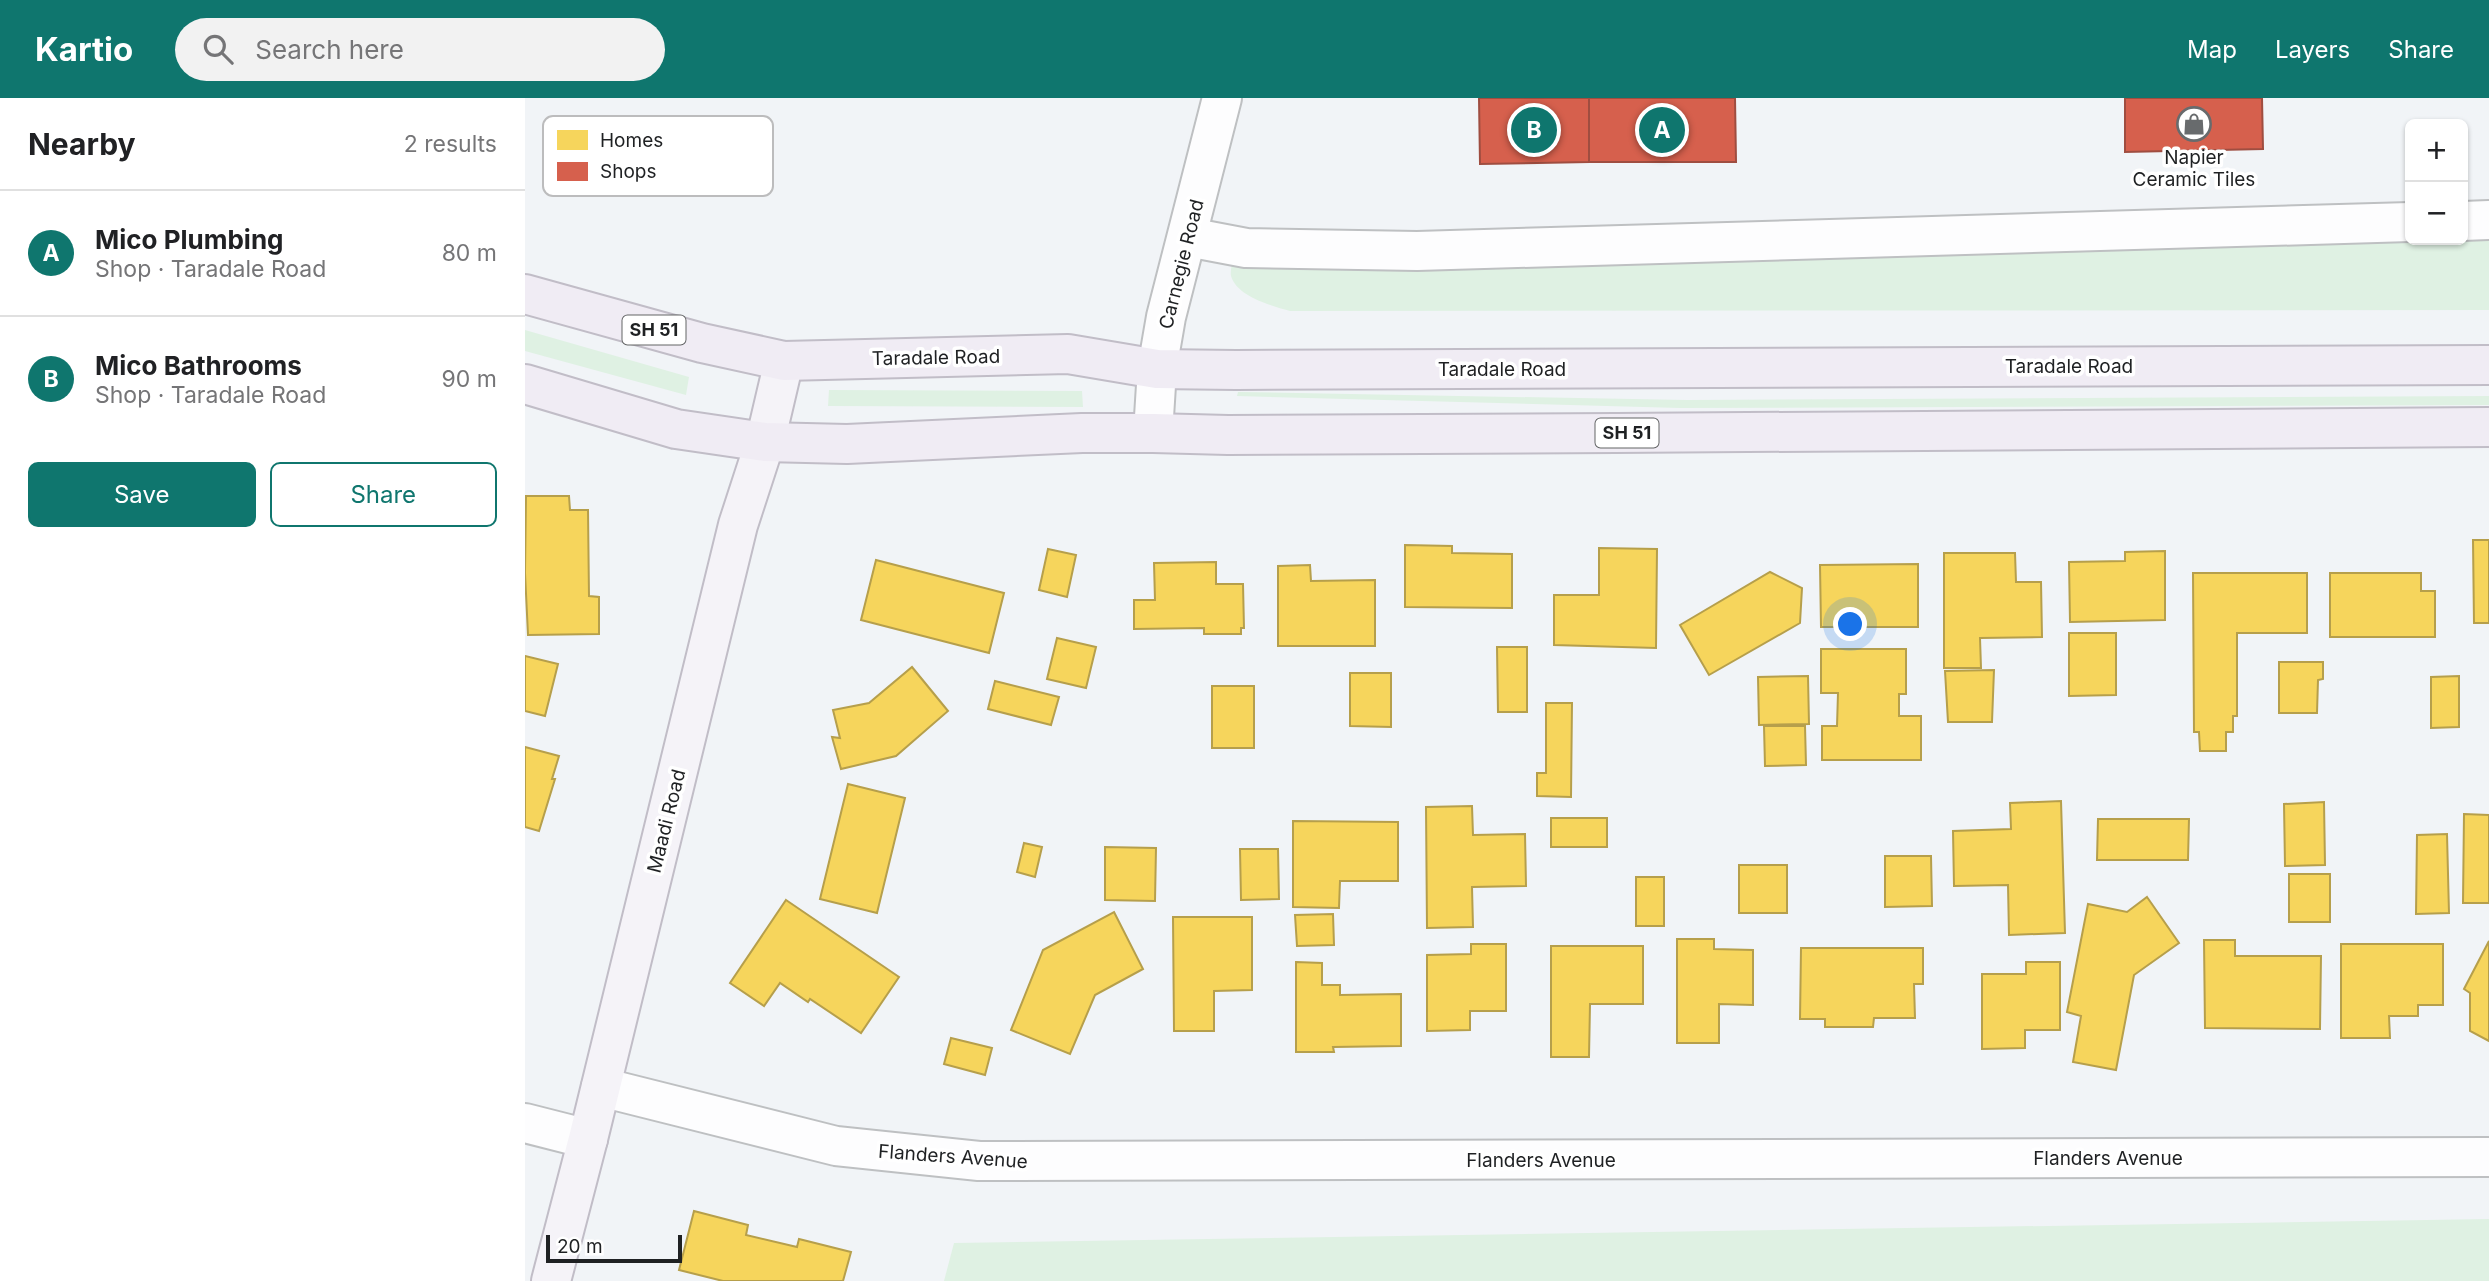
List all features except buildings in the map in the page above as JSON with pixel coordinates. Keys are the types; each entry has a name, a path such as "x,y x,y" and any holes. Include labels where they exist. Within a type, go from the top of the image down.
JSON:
{"highway":[{"name":"Taradale Road","path":"525,294 702,343 784,361 1068,354 1157,369 2489,365"},
{"name":"SH 51","path":"525,384 676,429 765,442 847,444 1082,433 1229,435 2489,427"}],"main road":[{"name":"Maadi Road","path":"551,1281 738,524 765,442 784,361"}],"street":[{"name":"Carnegie Road","path":"1153,433 1157,369 1166,317 1222,98"},
{"path":"2468,221 2489,220"},
{"path":"1188,237 1246,248 1417,251 2405,222"},
{"name":"Flanders Avenue","path":"601,1087 836,1146 979,1161 2489,1157"},
{"path":"525,1123 588,1139"}],"green space":[{"path":"2468,239 2489,239 2489,310 1290,311 1265,303 1240,290 1231,274 1233,259 2405,240 2405,245 2468,245"},
{"path":"525,330 689,377 686,395 525,351"},
{"path":"829,390 1082,391 1083,407 828,406"},
{"path":"1238,392 1687,400 2489,396 2489,405 1680,408 1237,396"},
{"path":"2489,1219 2489,1281 944,1281 954,1243"}],"place":[{"name":"Napier Ceramic Tiles","path":"2194,124"},
{"name":"Mico Bathrooms","path":"1534,130"},
{"name":"Mico Plumbing","path":"1662,130"}]}
